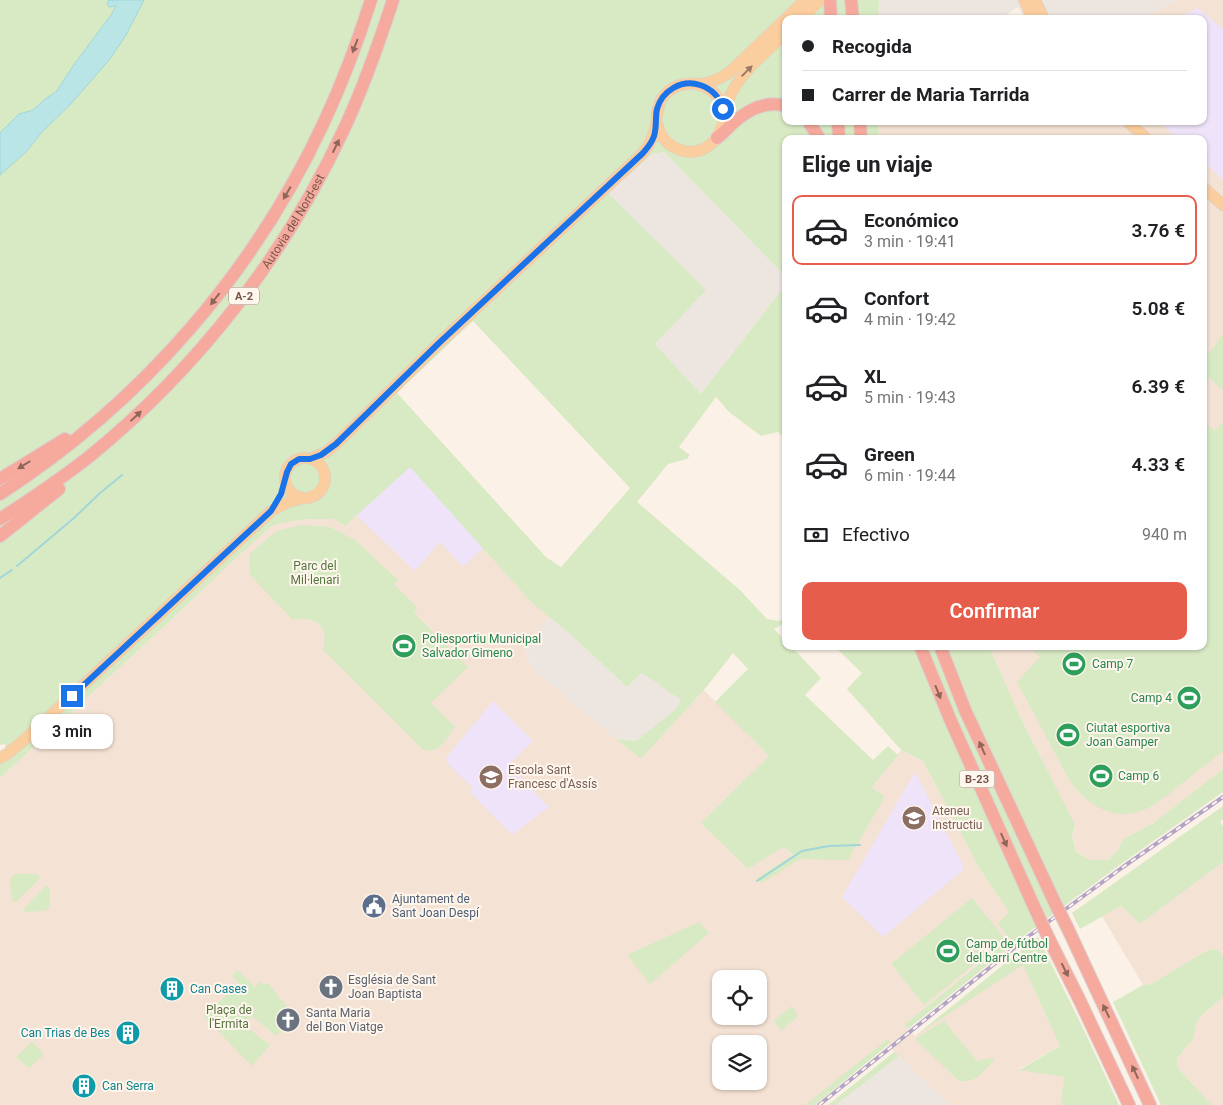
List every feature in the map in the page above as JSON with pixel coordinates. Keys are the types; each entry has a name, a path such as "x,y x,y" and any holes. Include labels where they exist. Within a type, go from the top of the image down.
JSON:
{"highway":[{"name":"Autovia del Nord-est","path":"0,494 46,463 109,411 156,367 235,273 294,181 325,120 351,57 371,0"},
{"name":"Autovia del Nord-est","path":"0,519 62,477 122,428 174,378 207,342 251,287 289,231 319,179 345,127 371,64 393,0"},
{"path":"851,0 853,15"},
{"path":"717,138 752,109 769,104 782,105"},
{"path":"0,479 109,411"},
{"path":"0,536 65,484 122,428"},
{"name":"B-23","path":"922,650 950,719 1036,911 1129,1105"},
{"name":"B-23","path":"942,650 969,718 1150,1105"}],"main road":[{"path":"789,15 805,0"},
{"path":"1024,0 1031,15"},
{"path":"1035,0 1042,15"},
{"path":"809,15 828,6"},
{"path":"271,511 281,494 288,470 293,463 301,459 310,459 326,452 336,444 439,343 643,153 652,141 658,107 667,92 679,85 703,84 717,80 730,72 782,22"},
{"path":"657,121 662,136 672,146 684,151 696,151 708,147 721,132 728,98 738,80 782,37"},
{"path":"697,84 715,94 721,103 724,113"},
{"path":"1131,125 1143,135"},
{"path":"643,153 657,148 672,146"},
{"path":"1207,191 1223,205"},
{"path":"0,758 23,741 271,511 288,502 311,497 320,491 324,483 328,459 336,444"},
{"path":"310,459 320,464 325,474"},
{"path":"286,478 291,492 304,498"}],"shaded area":[{"path":"879,0 1177,0 1149,15 1023,15 1018,7 1006,15 878,15"},
{"path":"1177,0 1223,0 1223,769 1152,824 1123,839 1118,850 1108,860 1090,860 1076,852 1072,836 1075,824 1022,721 991,650 1207,650 1207,135 879,135 878,125 1207,125 1207,15 1149,15"},
{"path":"1198,8 1206,15 1183,15"},
{"path":"1207,16 1223,29 1223,180 1207,165 1207,135 1174,135 1162,125 1207,125"},
{"path":"664,152 782,273 782,289 701,394 655,344 705,290 607,193 652,154"},
{"path":"410,466 533,604 550,617 525,650 531,667 641,759 704,690 769,756 701,823 783,847 793,856 757,878 800,859 848,859 885,797 872,787 901,750 923,761 979,868 1009,912 1009,938 904,1025 915,1036 1023,964 1060,1046 1019,1069 1064,1077 1061,1105 950,1105 888,1044 811,1105 0,1105 0,778 272,526 310,519 333,519 346,526"},
{"path":"410,466 483,548 463,567 440,542 415,571 356,515"},
{"path":"550,617 627,687 642,673 682,700 676,710 636,741 616,739 531,667 525,650"},
{"name":"Escola Sant Francesc d'Assís","path":"493,701 533,741 509,765 549,807 512,835 470,792 473,788 447,763 446,758"},
{"name":"Ateneu Instructiu","path":"915,772 964,867 963,870 883,937 842,897"},
{"path":"1223,862 1223,956 1218,950 1211,949 1151,984 1143,985 1102,916 1121,906 1140,924"},
{"path":"1223,997 1223,1105 1212,1105 1177,1067 1177,1059 1194,1038 1196,1024 1202,1015"},
{"path":"899,1056 950,1105 836,1105"}],"green space":[{"path":"0,0 109,0 107,5 116,6 56,92 33,110 19,114 0,133"},
{"path":"144,0 879,0 878,15 782,15 782,125 878,125 879,135 782,135 782,273 664,152 652,154 608,193 706,290 655,344 701,394 782,289 782,436 778,432 761,436 729,412 716,397 679,447 690,455 687,459 668,464 637,502 740,590 767,619 780,621 782,619 782,624 774,629 782,637 782,650 795,650 821,678 805,695 873,760 888,746 898,755 872,787 885,797 848,860 800,859 762,883 757,878 793,855 783,847 748,869 701,823 769,756 715,702 748,669 733,653 704,690 641,759 616,739 636,741 675,710 681,700 642,673 627,687 568,632 533,604 410,467 346,526 333,519 310,519 272,526 0,778 0,764 5,762 5,744 0,745 0,175 27,151 42,132 70,105 110,59 126,35","holes":["473,321 630,488 561,567 546,557 397,393"]},
{"path":"1223,334 1223,390 1209,378 1207,380 1207,356"},
{"path":"1223,422 1223,751 1166,796 1146,809 1124,814 1103,810 1085,798 1070,781 1017,682 1040,657 1032,650 1207,650 1207,424 1215,431"},
{"name":"Parc del Mil·lenari","path":"302,525 330,527 355,540 398,580 394,584 418,608 414,613 468,667 431,703 455,727 445,741 437,748 427,751 422,749 323,650 324,635 319,624 308,619 293,620 250,575 250,553 277,531"},
{"path":"838,650 991,650 1022,721 1075,824 1072,836 1076,852 1090,860 1108,860 1118,850 1123,839 1152,824 1223,769 1223,792 1029,932 908,1029 904,1025 1009,939 998,923 1009,912 979,868 923,761 901,750 847,689 862,673"},
{"path":"1223,806 1223,819 1220,822 1223,826 1223,862 1140,924 1121,906 1080,929 1072,913"},
{"path":"14,874 37,874 40,876 39,879 16,902 13,902 10,884 11,877"},
{"path":"46,886 50,889 49,909 25,912 25,908"},
{"name":"Camp de fútbol del barri Centre","path":"972,898 1005,939 924,1005 891,964"},
{"path":"699,922 709,933 650,984 627,955"},
{"path":"1038,937 1119,1105 1061,1105 1064,1077 1019,1070 1060,1046 1023,965 915,1036"},
{"path":"1211,949 1218,950 1223,956 1223,997 1202,1015 1196,1024 1194,1038 1177,1059 1177,1067 1212,1105 1161,1105 1113,1002 1143,985 1151,984"},
{"name":"Plaça de l'Ermita","path":"238,970 255,987 260,981 264,985 268,983 289,1009 278,1020 285,1027 277,1036 251,1016 244,1025 270,1045 252,1066 203,1016 239,984 232,976"},
{"path":"792,1006 798,1016 781,1031 774,1020"},
{"path":"944,1021 978,1062 992,1058 994,1060 974,1079 969,1081 957,1080 916,1040 916,1038"},
{"path":"888,1039 890,1042 888,1045 815,1105 811,1105 827,1092 810,1105 805,1105"},
{"path":"32,1041 44,1055 29,1068 16,1057"},
{"path":"894,1052 899,1056 836,1105 828,1105"}],"water":[{"path":"109,0 144,0 126,35 110,59 70,105 42,132 27,151 0,175 0,133 19,114 33,110 56,92 111,15 116,6 110,7 107,5"}],"waterway":[{"path":"17,566 122,475"},
{"path":"0,578 12,570"},
{"path":"757,881 802,851 829,846 860,845"}],"railway":[{"path":"819,1105 1029,936 1223,797"}],"place":[{"name":"Poliesportiu Municipal Salvador Gimeno","path":"404,646"},
{"name":"Camp 7","path":"1074,664"},
{"name":"Camp 4","path":"1189,698"},
{"name":"Ciutat esportiva Joan Gamper","path":"1068,735"},
{"name":"Camp 6","path":"1101,776"},
{"name":"Escola Sant Francesc d'Assís","path":"491,777"},
{"name":"Ateneu Instructiu","path":"914,818"},
{"name":"Ajuntament de Sant Joan Despí","path":"374,906"},
{"name":"Camp de fútbol del barri Centre","path":"948,951"},
{"name":"Església de Sant Joan Baptista","path":"331,987"},
{"name":"Can Cases","path":"172,989"},
{"name":"Santa Maria del Bon Viatge","path":"288,1020"},
{"name":"Can Trias de Bes","path":"128,1033"},
{"name":"Can Serra","path":"84,1086"}],"route":[{"path":"72,696 271,511 281,494 291,464 299,459 310,459 321,455 336,444 439,343 643,153 654,136 658,107 667,92 683,84 700,85 715,94 723,109"}]}
